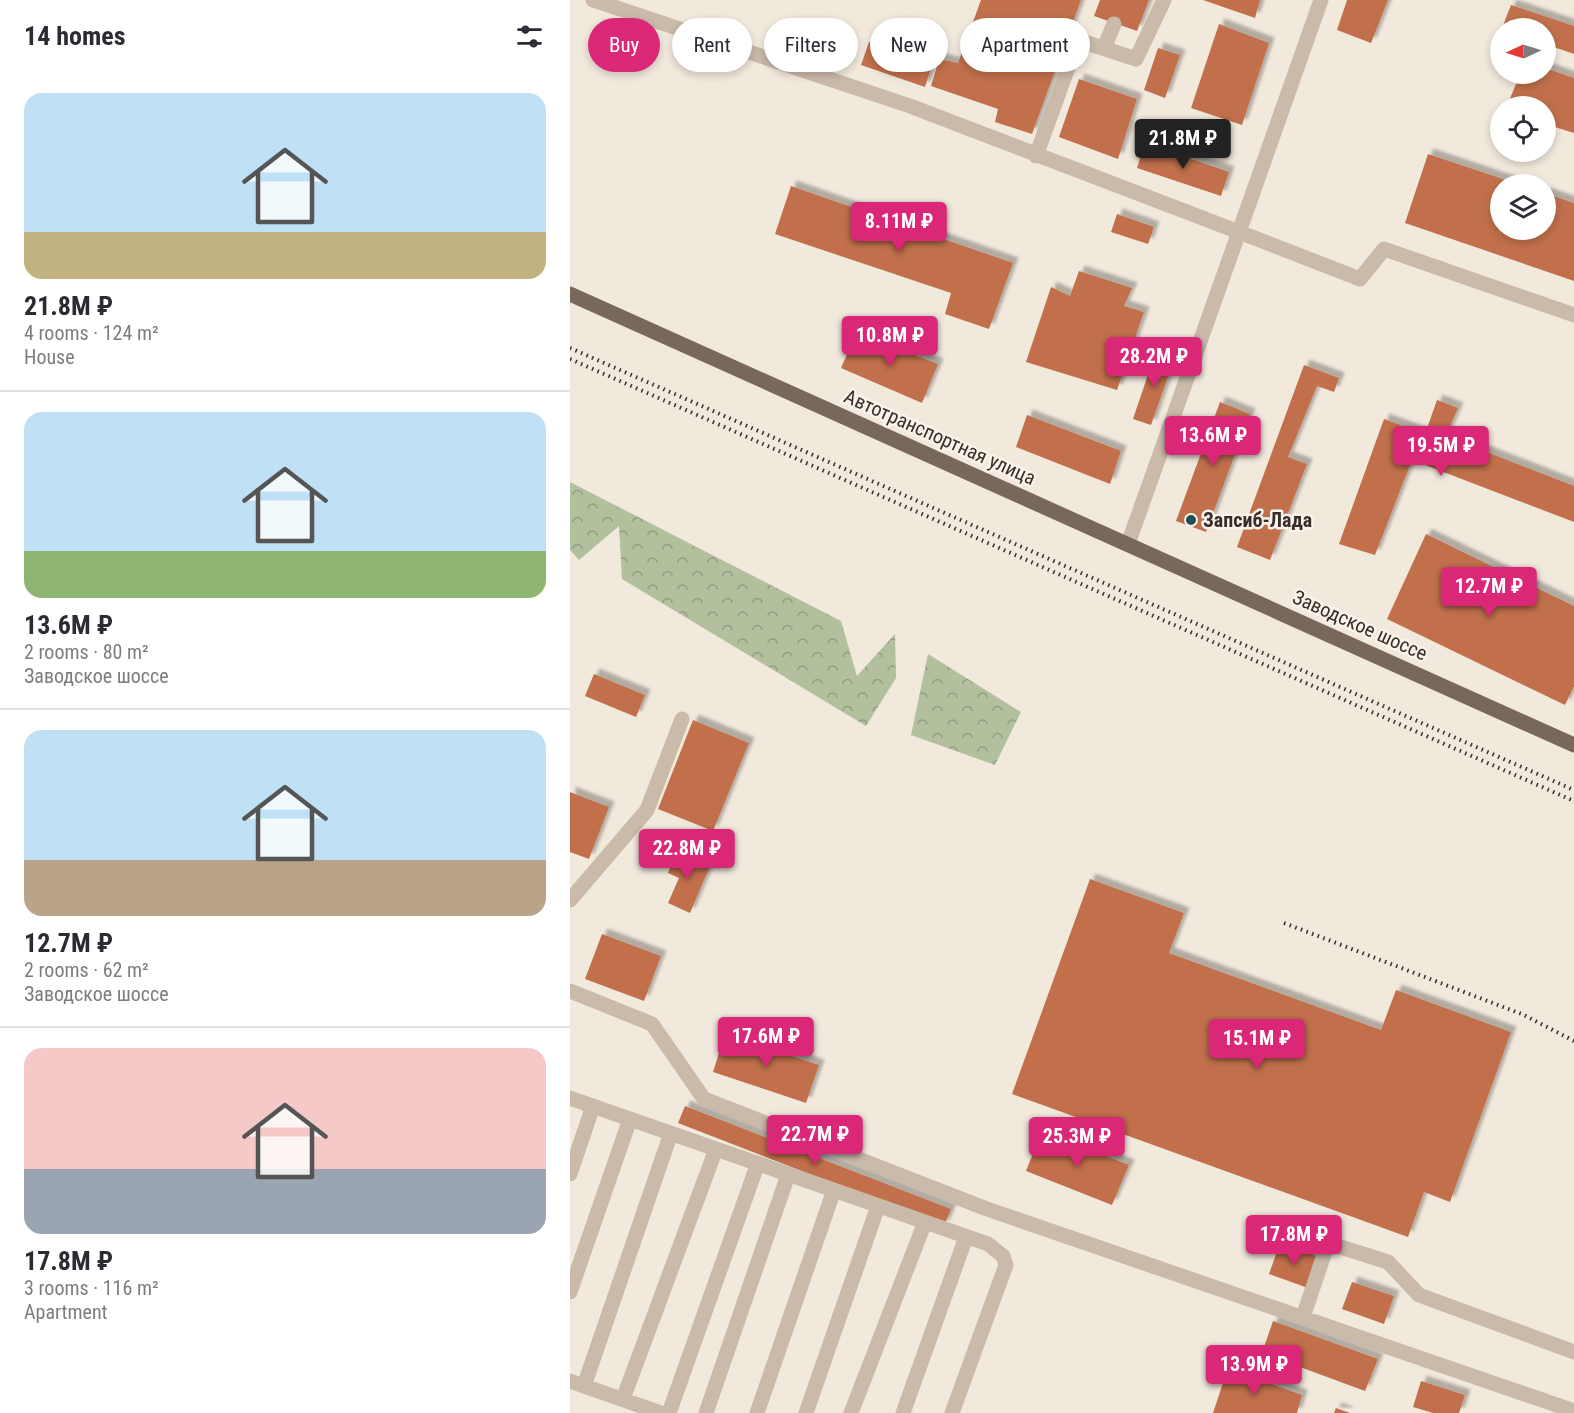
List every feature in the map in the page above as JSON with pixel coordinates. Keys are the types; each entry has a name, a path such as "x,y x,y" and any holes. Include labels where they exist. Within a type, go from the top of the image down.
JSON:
{"main road":[{"name":"Автотранспортная улица","path":"570,294 1128,544"},
{"name":"Заводское шоссе","path":"1128,544 1574,745"}],"lane":[{"path":"593,0 910,106 1360,279 1384,249 1574,315"},
{"path":"1036,156 1078,40 1136,59 1164,0"},
{"path":"1128,544 1321,0"},
{"path":"1104,48 1114,24"},
{"path":"570,900 647,810 682,719"},
{"path":"570,991 652,1024 704,1099 987,1209 1574,1411"},
{"path":"570,1098 988,1244 1003,1256 1006,1265 952,1413"},
{"path":"570,1174 593,1106"},
{"path":"570,1292 630,1119"},
{"path":"661,1413 577,1383 671,1133"},
{"path":"623,1400 716,1149"},
{"path":"669,1413 758,1163"},
{"path":"706,1413 787,1178"},
{"path":"757,1413 834,1190"},
{"path":"806,1413 878,1206"},
{"path":"851,1413 925,1222"},
{"path":"903,1413 966,1236"},
{"path":"1303,1317 1328,1243 1388,1262 1419,1295 1574,1352"}],"green space":[{"path":"570,482 841,621 857,676 895,634 896,678 866,726 622,579 619,526 579,560 570,550"},
{"path":"928,654 1021,712 995,765 911,735"}],"building":[{"path":"981,0 1081,0 1074,18 974,18"},
{"path":"1100,0 1149,0 1137,31 1094,16"},
{"path":"1203,0 1260,0 1255,18"},
{"path":"1347,0 1388,0 1371,43 1337,30"},
{"path":"1511,5 1550,18 1506,18"},
{"path":"1556,20 1574,26 1574,54 1556,48"},
{"path":"1219,24 1269,43 1242,125 1191,108"},
{"path":"869,42 870,42 870,68 861,65"},
{"path":"1158,48 1180,55 1165,98 1144,90"},
{"path":"960,58 960,72 1055,72 1032,134 995,122 998,109 931,86 935,72 948,72 948,61 958,63"},
{"path":"881,72 930,72 925,87"},
{"path":"1556,72 1574,78 1574,133 1556,127 1556,96 1511,96 1516,84 1556,84"},
{"path":"1079,79 1137,99 1118,159 1059,137"},
{"path":"1145,143 1229,172 1221,196 1137,168"},
{"path":"1428,154 1490,175 1490,240 1556,240 1556,197 1574,203 1574,281 1405,223"},
{"path":"791,186 1013,263 989,329 945,314 951,293 775,234"},
{"path":"1117,214 1154,227 1148,244 1111,232"},
{"path":"1079,271 1132,288 1124,306 1144,312 1117,390 1026,362 1051,287 1070,296"},
{"path":"857,332 938,364 922,403 841,368"},
{"path":"1156,351 1175,357 1151,425 1133,419"},
{"path":"1304,365 1339,378 1334,392 1317,386 1288,457 1307,464 1270,560 1237,547"},
{"path":"1437,400 1458,408 1446,436 1574,486 1574,522 1412,460 1375,555 1339,544 1384,419 1425,434"},
{"path":"1220,402 1250,414 1206,532 1176,521"},
{"path":"1027,415 1121,451 1110,484 1016,447"},
{"path":"1426,534 1574,606 1574,686 1565,705 1387,619"},
{"path":"594,674 645,695 636,717 585,696"},
{"path":"693,720 749,743 713,831 658,809"},
{"path":"570,792 609,807 589,859 570,852"},
{"path":"677,850 711,864 690,913 668,903 679,878 668,873"},
{"path":"1090,879 1184,913 1169,953 1381,1030 1396,990 1511,1032 1450,1202 1424,1192 1408,1237 1012,1094"},
{"path":"602,934 661,956 644,1001 585,979"},
{"path":"725,1034 819,1065 806,1103 713,1072"},
{"path":"685,1106 951,1209 944,1226 678,1123"},
{"path":"1042,1131 1129,1165 1112,1205 1026,1171"},
{"path":"1280,1243 1319,1257 1308,1288 1269,1274"},
{"path":"1352,1282 1394,1296 1384,1324 1342,1309"},
{"path":"1273,1321 1378,1359 1365,1391 1262,1353"},
{"path":"1228,1368 1302,1395 1297,1413 1213,1413"},
{"path":"1421,1381 1465,1395 1459,1413 1433,1413 1413,1407"},
{"path":"1336,1408 1350,1413 1334,1413"}],"railway":[{"path":"570,348 1574,790"},
{"path":"570,359 1574,801"},
{"path":"1284,923 1524,1015 1574,1041"}],"place":[{"name":"Запсиб-Лада","path":"1191,520"}]}
